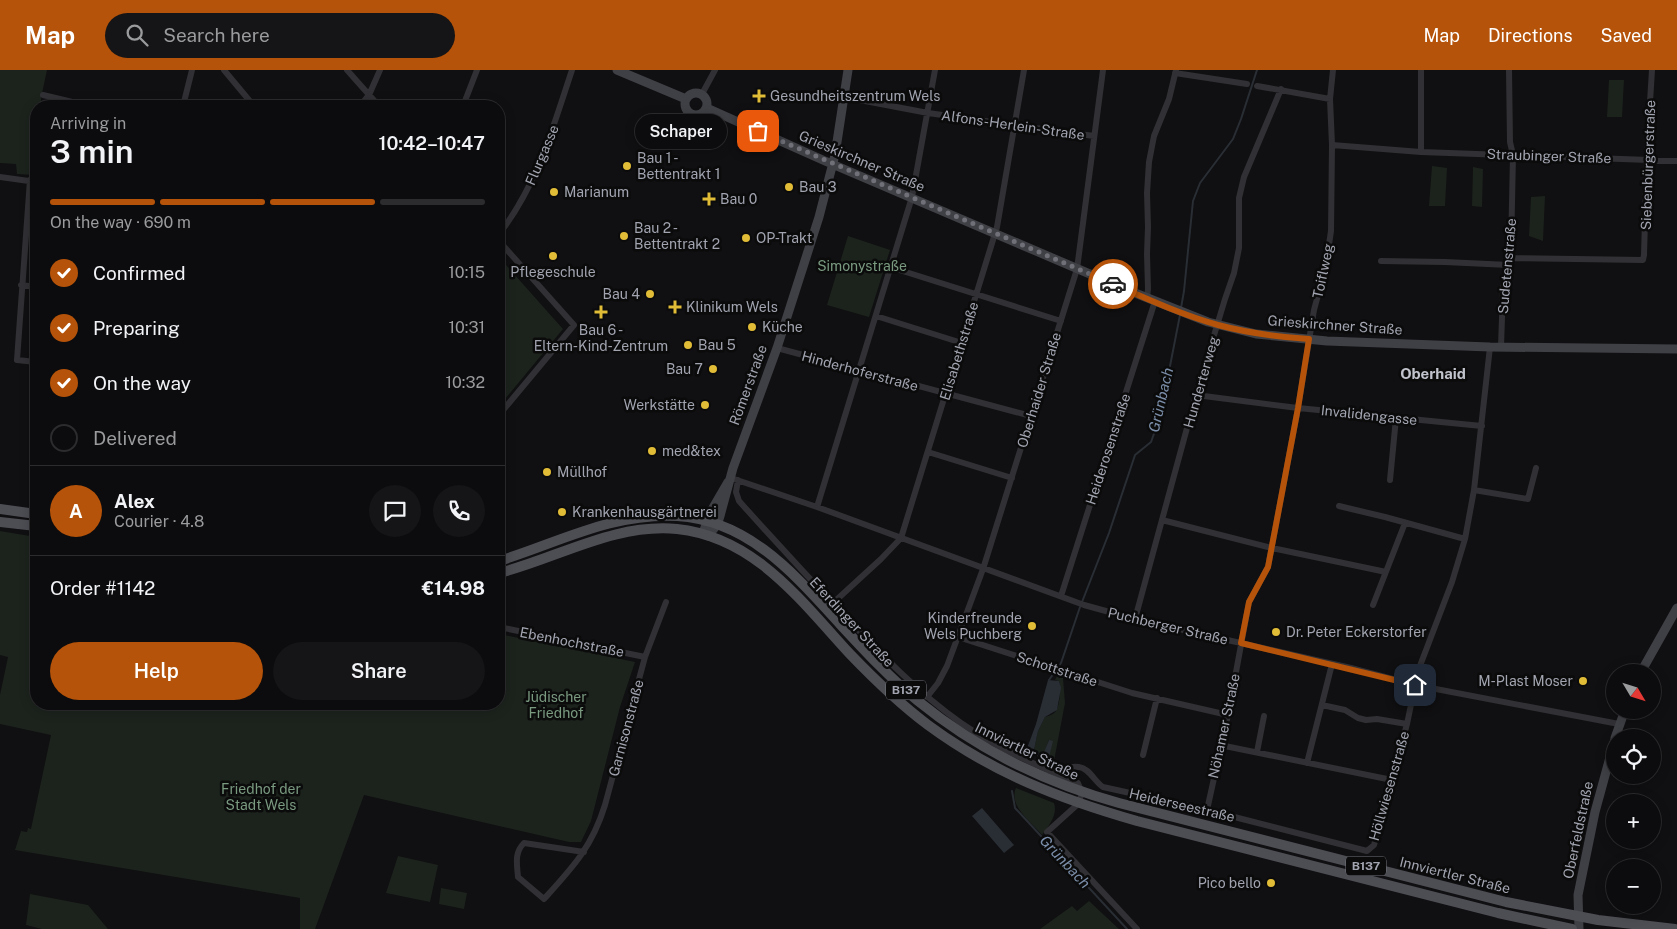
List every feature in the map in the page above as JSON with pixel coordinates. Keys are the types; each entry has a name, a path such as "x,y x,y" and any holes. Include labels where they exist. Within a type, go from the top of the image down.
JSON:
{"main road":[{"path":"617,70 686,99"},
{"name":"Römerstraße","path":"706,535 717,525 734,479 745,434 777,348 819,217 833,164 848,70"},
{"path":"696,93 702,94 706,98 707,108 703,114 691,115 685,106 686,99 696,93"},
{"name":"Grieskirchner Straße","path":"707,108 1077,269 1217,325 1256,334 1309,339 1500,347 1677,349"},
{"name":"Römerstraße","path":"706,535 707,520 719,495 734,479"},
{"path":"0,509 30,513"},
{"name":"Innviertler Straße","path":"505,559 591,528 619,521 655,516 680,516 707,520 743,535 779,560 878,664 935,714 964,735 1032,772 1082,793 1506,902 1598,920 1675,929"},
{"path":"0,522 30,525"},
{"name":"Innviertler Straße","path":"505,572 527,566 595,540 630,531 678,530 706,535 744,552 771,571 869,673 928,725 958,746 1029,784 1078,804 1136,821 1445,900 1572,929"},
{"path":"1646,664 1677,608"},
{"name":"Oberfeldstraße","path":"1618,729 1621,719"},
{"name":"Oberfeldstraße","path":"1579,929 1578,895 1606,767"}],"street":[{"path":"184,100 192,70"},
{"path":"224,70 249,100"},
{"path":"347,70 374,100"},
{"path":"365,100 380,70"},
{"path":"465,100 477,70"},
{"name":"Flurgasse","path":"505,225 533,179 556,122 572,70"},
{"path":"702,94 714,70"},
{"path":"817,507 912,198 936,70"},
{"name":"Elisabethstraße","path":"833,603 901,538 994,233 1024,70"},
{"name":"Oberhaider Straße","path":"927,697 938,683 947,666 983,569 1077,269 1103,70"},
{"name":"Toiflweg","path":"1241,643 1249,602 1268,567 1298,408 1314,310 1326,265 1331,231 1332,145 1330,99 1333,70"},
{"path":"1421,70 1421,152"},
{"name":"Sudetenstraße","path":"1500,347 1503,288 1510,261 1513,155 1510,142 1509,70"},
{"name":"Siebenbürgerstraße","path":"1510,261 1643,260 1652,70"},
{"path":"1176,72 1247,84"},
{"name":"Heiderosenstraße","path":"1061,596 1151,300 1148,289 1146,254 1148,228 1147,193 1150,162 1154,136 1169,99 1176,72"},
{"path":"1257,86 1330,99"},
{"name":"Hunderterweg","path":"1135,619 1196,395 1234,272 1239,248 1239,198 1244,177 1281,89"},
{"path":"43,95 64,100"},
{"name":"Alfons-Herlein-Straße","path":"844,97 928,113 1094,136"},
{"name":"Straubinger Straße","path":"1332,145 1421,152 1677,161"},
{"path":"0,177 30,181"},
{"path":"30,207 21,285 17,360 30,361"},
{"path":"505,249 574,325 505,408"},
{"path":"1381,261 1510,261"},
{"path":"890,267 1061,321"},
{"path":"21,285 30,286"},
{"path":"876,316 962,343"},
{"name":"Höllwiesenstraße","path":"1367,851 1374,845 1407,724 1418,671 1452,582 1465,539 1474,490 1490,346"},
{"name":"Hinderhoferstraße","path":"777,348 1030,416"},
{"name":"Invalidengasse","path":"1196,395 1298,408 1482,426"},
{"path":"1390,480 1396,418"},
{"path":"928,452 1012,478"},
{"path":"1474,490 1528,499 1536,468"},
{"name":"Puchberger Straße","path":"734,479 817,507 1082,604 1135,619 1415,685 1619,724"},
{"name":"Eferdinger Straße","path":"734,479 739,501 893,667 962,724 990,741 1047,770"},
{"path":"1340,506 1385,516 1465,539"},
{"path":"1162,520 1272,548 1386,572"},
{"path":"1373,605 1405,523"},
{"name":"Garnisonstraße","path":"584,852 524,843 516,854 518,877 544,899 579,860 584,852 592,839 603,813 645,657 666,602"},
{"name":"Ebenhochstraße","path":"505,628 645,657"},
{"name":"Schottstraße","path":"958,637 1060,671 1132,692 1228,715"},
{"name":"Nöhamer Straße","path":"1207,810 1228,715 1241,643"},
{"path":"1307,763 1332,664"},
{"path":"1143,755 1157,698"},
{"path":"1322,705 1345,710 1358,718 1366,720 1378,719 1407,724"},
{"path":"1257,752 1264,716"},
{"path":"1220,745 1392,780"},
{"name":"Heiderseestraße","path":"1047,770 1055,771 1079,767 1088,771 1097,783 1103,787 1207,810 1367,851"},
{"path":"1047,770 1078,783 1082,793 1078,804 1047,832 1137,929"}],"green space":[{"path":"0,70 47,70 41,100 30,100 30,175 17,174 16,164 0,163"},
{"path":"1609,80 1624,80 1622,117 1607,117"},
{"path":"1432,166 1447,168 1445,206 1429,206"},
{"path":"1473,167 1483,169 1482,207 1472,206"},
{"path":"1545,196 1543,241 1529,236 1531,197"},
{"name":"Simonystraße","path":"848,236 890,250 869,317 827,305"},
{"path":"505,264 563,329 505,399"},
{"name":"Friedhof der Stadt Wels","path":"0,531 30,536 30,710 505,710 505,635 635,662 620,707 591,821 581,842 569,842 364,795 315,929 300,929 300,898 15,850 21,831 27,832 28,828 31,829 51,735 0,724 0,695 8,657 0,655"},
{"path":"1057,676 1063,678 1065,703 1054,761 1046,763 1037,760 1039,757 1049,757 1049,740 1044,753 1034,750 1038,731 1045,717 1054,713 1057,708 1060,692 1059,681 1055,680"},
{"path":"1016,788 1054,803 1054,816 1042,835 1018,808 1014,795"},
{"path":"398,856 438,865 430,902 386,893"},
{"path":"441,888 467,893 464,909 439,904"},
{"path":"30,894 88,905 108,929 42,929 26,925"},
{"path":"1089,901 1119,929 1040,929 1072,906 1077,911"}],"shaded area":[{"path":"1048,680 1059,681 1061,688 1057,710 1045,717 1038,731 1034,750 1039,753 1044,752 1049,740 1053,741 1049,757 1039,757 1026,751 1036,724"},
{"path":"982,808 1014,845 1004,853 972,816"}],"waterway":[{"name":"Grünbach","path":"1181,308 1193,201 1200,183 1233,139 1257,70"},
{"name":"Grünbach","path":"1082,602 1109,533 1135,455 1151,442 1160,417 1180,315"},
{"name":"Grünbach","path":"1049,680 1061,663 1080,607"},
{"name":"Grünbach","path":"1012,791 1015,808 1127,929"}],"way so far":[{"path":"758,131 1113,284"}],"place":[{"name":"Gesundheitszentrum Wels","path":"759,96"},
{"name":"Schaper","path":"758,131"},
{"name":"Bau 1 - Bettentrakt 1","path":"627,166"},
{"name":"Bau 3","path":"789,187"},
{"name":"Marianum","path":"554,192"},
{"name":"Bau 0","path":"709,199"},
{"name":"Bau 2 - Bettentrakt 2","path":"624,236"},
{"name":"OP-Trakt","path":"746,238"},
{"name":"Pflegeschule","path":"553,256"},
{"name":"Bau 4","path":"650,294"},
{"name":"Klinikum Wels","path":"675,307"},
{"name":"Bau 6 - Eltern-Kind-Zentrum","path":"601,312"},
{"name":"Küche","path":"752,327"},
{"name":"Bau 5","path":"688,345"},
{"name":"Bau 7","path":"713,369"},
{"name":"Werkstätte","path":"705,405"},
{"name":"med&tex","path":"652,451"},
{"name":"Müllhof","path":"547,472"},
{"name":"Krankenhausgärtnerei","path":"562,512"},
{"name":"Kinderfreunde Wels Puchberg","path":"1032,626"},
{"name":"Dr. Peter Eckerstorfer","path":"1276,632"},
{"name":"M-Plast Moser","path":"1583,681"},
{"name":"Pico bello","path":"1271,883"}],"district":[{"name":"Oberhaid","path":"1433,374"}],"route":[{"path":"1113,284 1217,325 1256,334 1309,339 1268,567 1249,602 1241,643 1415,685"}],"park label":[{"name":"Jüdischer Friedhof","path":"556,706"}]}
